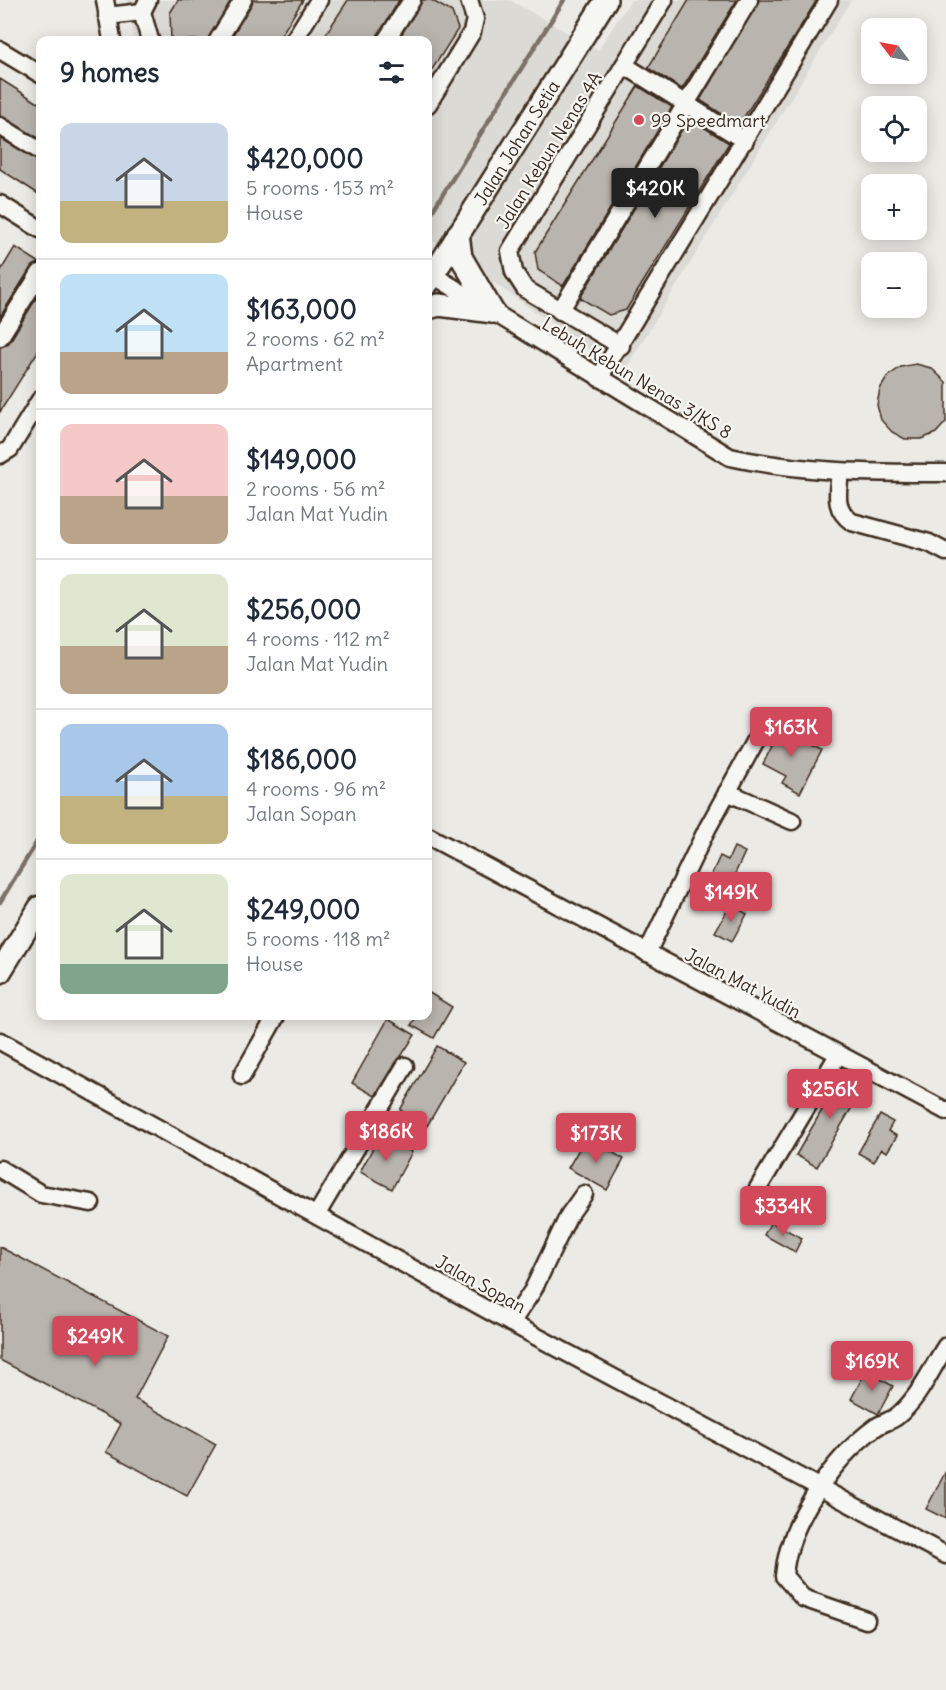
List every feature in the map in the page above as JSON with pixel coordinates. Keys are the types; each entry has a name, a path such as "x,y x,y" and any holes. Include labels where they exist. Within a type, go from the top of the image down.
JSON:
{"main road":[{"name":"Jalan Johan Setia","path":"432,273 606,0"},
{"path":"432,251 458,234 461,257 493,312"},
{"path":"432,307 439,305 493,312"},
{"path":"0,972 36,914"}],"street":[{"path":"220,36 243,0"},
{"path":"296,36 319,0"},
{"path":"389,36 412,0"},
{"path":"432,97 472,32 475,19 469,0"},
{"name":"Jalan Kebun Nenas 4A","path":"621,346 525,289 514,272 510,250 663,0"},
{"path":"560,311 748,0"},
{"path":"599,378 621,346 829,0"},
{"path":"111,36 106,8 145,6 149,36"},
{"path":"0,50 36,72"},
{"path":"624,65 745,141"},
{"path":"0,126 36,148"},
{"path":"1,207 36,227"},
{"path":"0,337 36,279"},
{"name":"Lebuh Kebun Nenas 3/KS 8","path":"432,279 493,312 730,457 777,467 840,472 946,473"},
{"path":"0,455 10,449 36,407"},
{"path":"840,472 837,503 842,514 852,522 929,543 946,552"},
{"path":"647,953 727,792 767,720"},
{"path":"727,792 792,821"},
{"name":"Jalan Mat Yudin","path":"432,838 946,1111"},
{"path":"242,1076 274,1020"},
{"name":"Jalan Sopan","path":"0,1041 511,1323 819,1485 946,1555"},
{"path":"757,1190 838,1055"},
{"path":"316,1214 405,1066"},
{"path":"0,1169 41,1194 91,1203"},
{"path":"511,1323 532,1290 569,1215 584,1194"},
{"path":"866,1620 803,1598 784,1576 786,1557 819,1485 855,1444 877,1426 895,1417 915,1396 946,1346"}],"shaded area":[{"path":"127,0 510,0 598,50 631,0 851,0 623,373 432,240 432,36 133,36"}],"building":[{"path":"178,0 231,0 210,36 171,36 170,13"},
{"path":"253,0 303,0 280,36 232,36"},
{"path":"348,0 399,0 378,36 325,36"},
{"path":"422,0 431,0 452,12 458,29 432,70 432,36 400,36"},
{"path":"689,0 737,0 682,89 648,68"},
{"path":"759,0 817,0 739,125 700,100"},
{"path":"0,79 36,102 36,137 0,116"},
{"path":"638,86 672,107 563,286 538,270 535,252"},
{"path":"689,118 729,143 626,310 609,315 580,298"},
{"path":"0,138 36,159 36,192 0,169"},
{"path":"15,247 36,260 36,265 31,267 0,317 0,272"},
{"path":"36,299 36,354 0,412 0,347 9,343"},
{"path":"916,364 931,368 946,382 946,422 936,433 921,439 905,439 892,432 881,420 877,405 880,389 888,376 901,367"},
{"path":"776,725 822,750 800,793 782,783 786,776 763,764 772,746 766,743"},
{"path":"734,847 745,852 727,891 708,882 720,856 728,860"},
{"path":"731,904 747,914 732,941 715,932"},
{"path":"432,994 452,1007 434,1038 411,1025 414,1020 432,1020"},
{"path":"387,1020 415,1035 375,1096 352,1083"},
{"path":"437,1046 464,1062 427,1126 400,1110"},
{"path":"844,1072 860,1081 857,1087 862,1090 817,1167 796,1155"},
{"path":"880,1115 893,1122 888,1131 897,1136 887,1152 881,1149 874,1162 858,1153"},
{"path":"380,1135 412,1152 392,1189 360,1172"},
{"path":"586,1137 624,1159 607,1190 568,1168"},
{"path":"771,1222 802,1238 795,1252 764,1235"},
{"path":"0,1247 168,1336 135,1399 216,1444 187,1496 106,1452 121,1424 0,1360"},
{"path":"866,1371 893,1386 878,1414 851,1399"},
{"path":"946,1471 946,1519 926,1509"}],"waterway":[{"path":"432,212 564,0"},
{"path":"0,902 36,844"}],"place":[{"name":"99 Speedmart","path":"639,120"}]}
